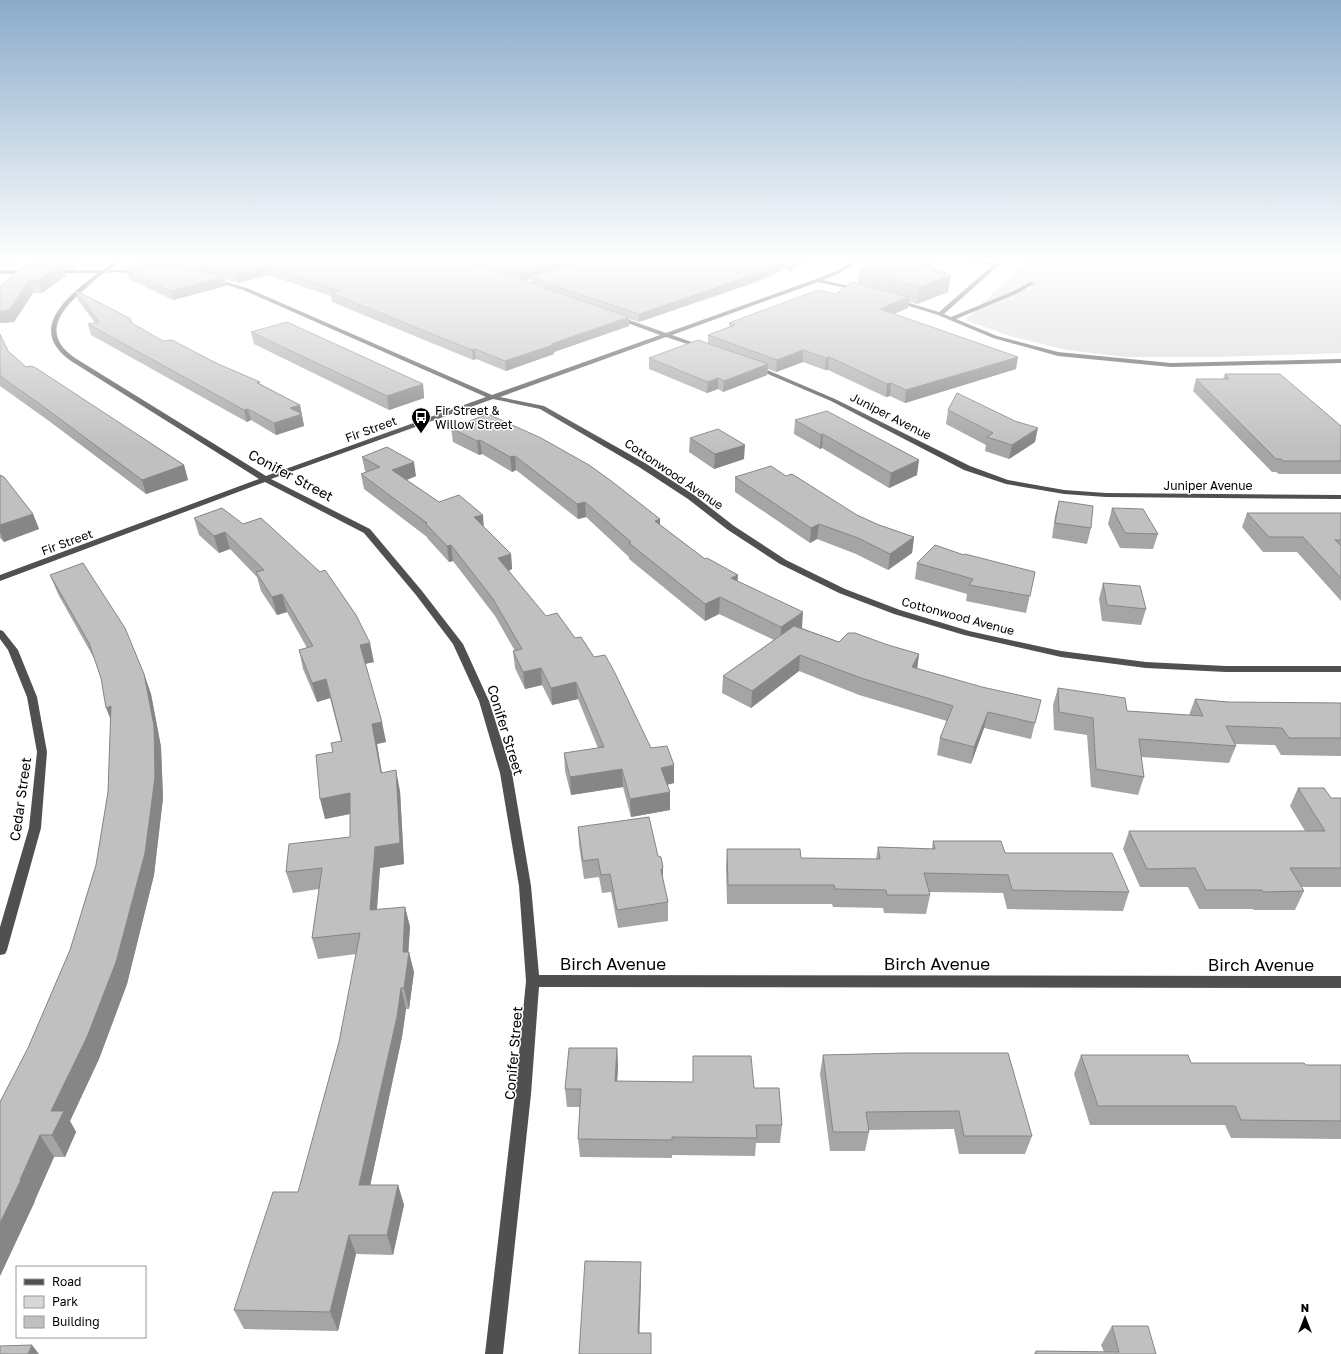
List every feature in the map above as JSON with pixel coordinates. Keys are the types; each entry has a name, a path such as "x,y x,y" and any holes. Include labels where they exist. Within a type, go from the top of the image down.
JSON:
{"street":[{"name":"Conifer Street","path":"56,322 54,338 59,347 67,355 265,480 367,531 419,593 458,644 484,701 506,773 525,886 533,981 523,1094 494,1354"},
{"name":"Cottonwood Avenue","path":"321,322 491,397 542,408 642,465 690,497 731,528 783,562 842,591 897,612 967,633 1061,654 1146,665 1226,669 1341,669"},
{"path":"632,322 709,350"},
{"name":"Fir Street","path":"0,578 491,397 699,322"},
{"path":"959,322 995,337 1058,354 1171,365 1341,361"},
{"name":"Juniper Avenue","path":"752,365 833,400 967,468 1006,482 1064,492 1106,495 1341,497"},
{"name":"Cedar Street","path":"0,633 13,650 32,696 42,752 35,828 0,950"},
{"name":"Birch Avenue","path":"533,981 1341,982"}],"green space":[{"path":"971,322 1341,322 1341,353 1212,357 1125,357 1067,350 1010,336"}],"building":[{"path":"98,322 130,322 163,341 172,340 216,363 260,382 257,383 300,405 290,408 302,414 274,423 248,409 244,410 88,324"},
{"path":"287,322 423,384 387,396 251,332"},
{"path":"403,322 614,322 505,361 475,349 472,350"},
{"path":"918,322 1018,357 906,390 891,383 887,384 829,357 826,358 803,350 777,360 708,335 735,325 729,323"},
{"path":"0,334 8,351 26,367 31,366 36,368 184,465 142,480 0,376"},
{"path":"698,340 768,364 724,381 718,378 708,382 649,358"},
{"path":"1225,374 1280,374 1341,426 1341,461 1283,461 1281,459 1276,459 1196,379 1229,379"},
{"path":"957,393 1015,421 1038,428 1012,445 987,437 993,433 948,410"},
{"path":"827,411 919,460 891,473 823,434 821,435 795,420"},
{"path":"488,414 541,438 589,465 660,519 655,521 705,559 707,558 738,575 731,578 803,612 781,627 720,597 705,604 629,543 631,542 585,502 577,504 515,456 510,457 480,440 477,441 451,428"},
{"path":"718,429 745,445 715,454 690,438"},
{"path":"387,447 414,462 392,470 439,502 459,495 483,515 474,517 511,554 498,558 546,616 557,613 575,638 581,637 594,657 605,655 651,748 667,746 674,765 661,768 670,792 630,799 622,769 570,777 564,753 604,747 576,682 551,688 541,668 523,672 513,651 522,649 493,599 451,545 447,546 425,523 427,523 361,474 380,467 362,457"},
{"path":"771,466 786,476 792,474 857,515 879,525 914,537 890,554 858,538 819,524 811,528 735,477"},
{"path":"0,475 4,477 33,514 0,525"},
{"path":"1059,501 1093,506 1091,528 1055,523"},
{"path":"222,508 243,524 261,518 320,572 325,570 356,615 370,643 360,645 382,722 372,724 381,773 396,770 400,843 375,847 370,910 405,907 403,952 409,952 404,988 401,988 397,1017 359,1185 398,1185 387,1235 349,1235 330,1312 234,1310 273,1192 298,1192 339,1042 360,933 312,938 322,868 286,872 289,844 350,837 350,793 320,799 316,755 333,752 331,743 342,741 326,679 312,683 299,650 313,646 282,594 272,597 256,572 264,570 225,532 214,536 194,518"},
{"path":"1112,508 1143,509 1158,534 1125,533"},
{"path":"1247,513 1341,513 1341,540 1335,540 1341,546 1341,578 1303,537 1269,537"},
{"path":"935,545 964,555 965,554 1035,572 1030,596 969,585 973,579 917,563"},
{"path":"83,563 125,628 144,674 154,726 155,777 145,853 116,962 87,1037 51,1111 64,1111 52,1135 40,1135 21,1180 0,1223 0,1102 28,1048 70,950 96,865 108,792 111,706 106,708 101,678 89,643 50,575"},
{"path":"1103,583 1140,586 1146,609 1107,605"},
{"path":"794,626 839,642 848,633 855,633 919,654 912,667 982,687 1041,700 1035,723 988,712 974,747 940,738 953,706 861,678 800,655 752,691 723,676"},
{"path":"1058,688 1125,698 1127,711 1203,716 1195,699 1228,702 1341,703 1341,738 1289,738 1282,728 1226,726 1236,746 1139,739 1144,777 1096,769 1093,718 1059,712"},
{"path":"1298,788 1324,788 1331,798 1341,798 1341,868 1290,868 1304,891 1263,892 1262,890 1206,890 1195,868 1147,869 1129,831 1325,831"},
{"path":"649,817 658,856 661,857 663,867 661,870 668,902 617,910 610,874 601,875 598,859 583,861 578,827"},
{"path":"933,841 1001,841 1005,853 1112,853 1129,892 1012,890 1008,875 924,873 930,895 887,895 886,890 835,889 834,885 728,885 727,849 800,849 801,858 880,859 878,847 935,849"},
{"path":"569,1048 617,1048 615,1081 693,1082 693,1056 751,1056 754,1088 779,1088 782,1125 756,1125 757,1138 672,1137 672,1140 578,1139 581,1089 565,1089"},
{"path":"1008,1053 1032,1136 964,1136 959,1111 866,1112 869,1132 833,1132 823,1055"},
{"path":"1081,1055 1188,1055 1191,1063 1304,1063 1306,1065 1341,1065 1341,1121 1241,1120 1235,1106 1098,1106"},
{"path":"585,1261 641,1262 638,1333 651,1333 651,1354 579,1354"},
{"path":"1112,1326 1148,1326 1156,1354 1036,1354 1036,1351 1119,1352"},
{"path":"32,1345 28,1354 0,1354 0,1346"}],"place":[{"name":"Fir Street & Willow Street","path":"421,434"}]}
